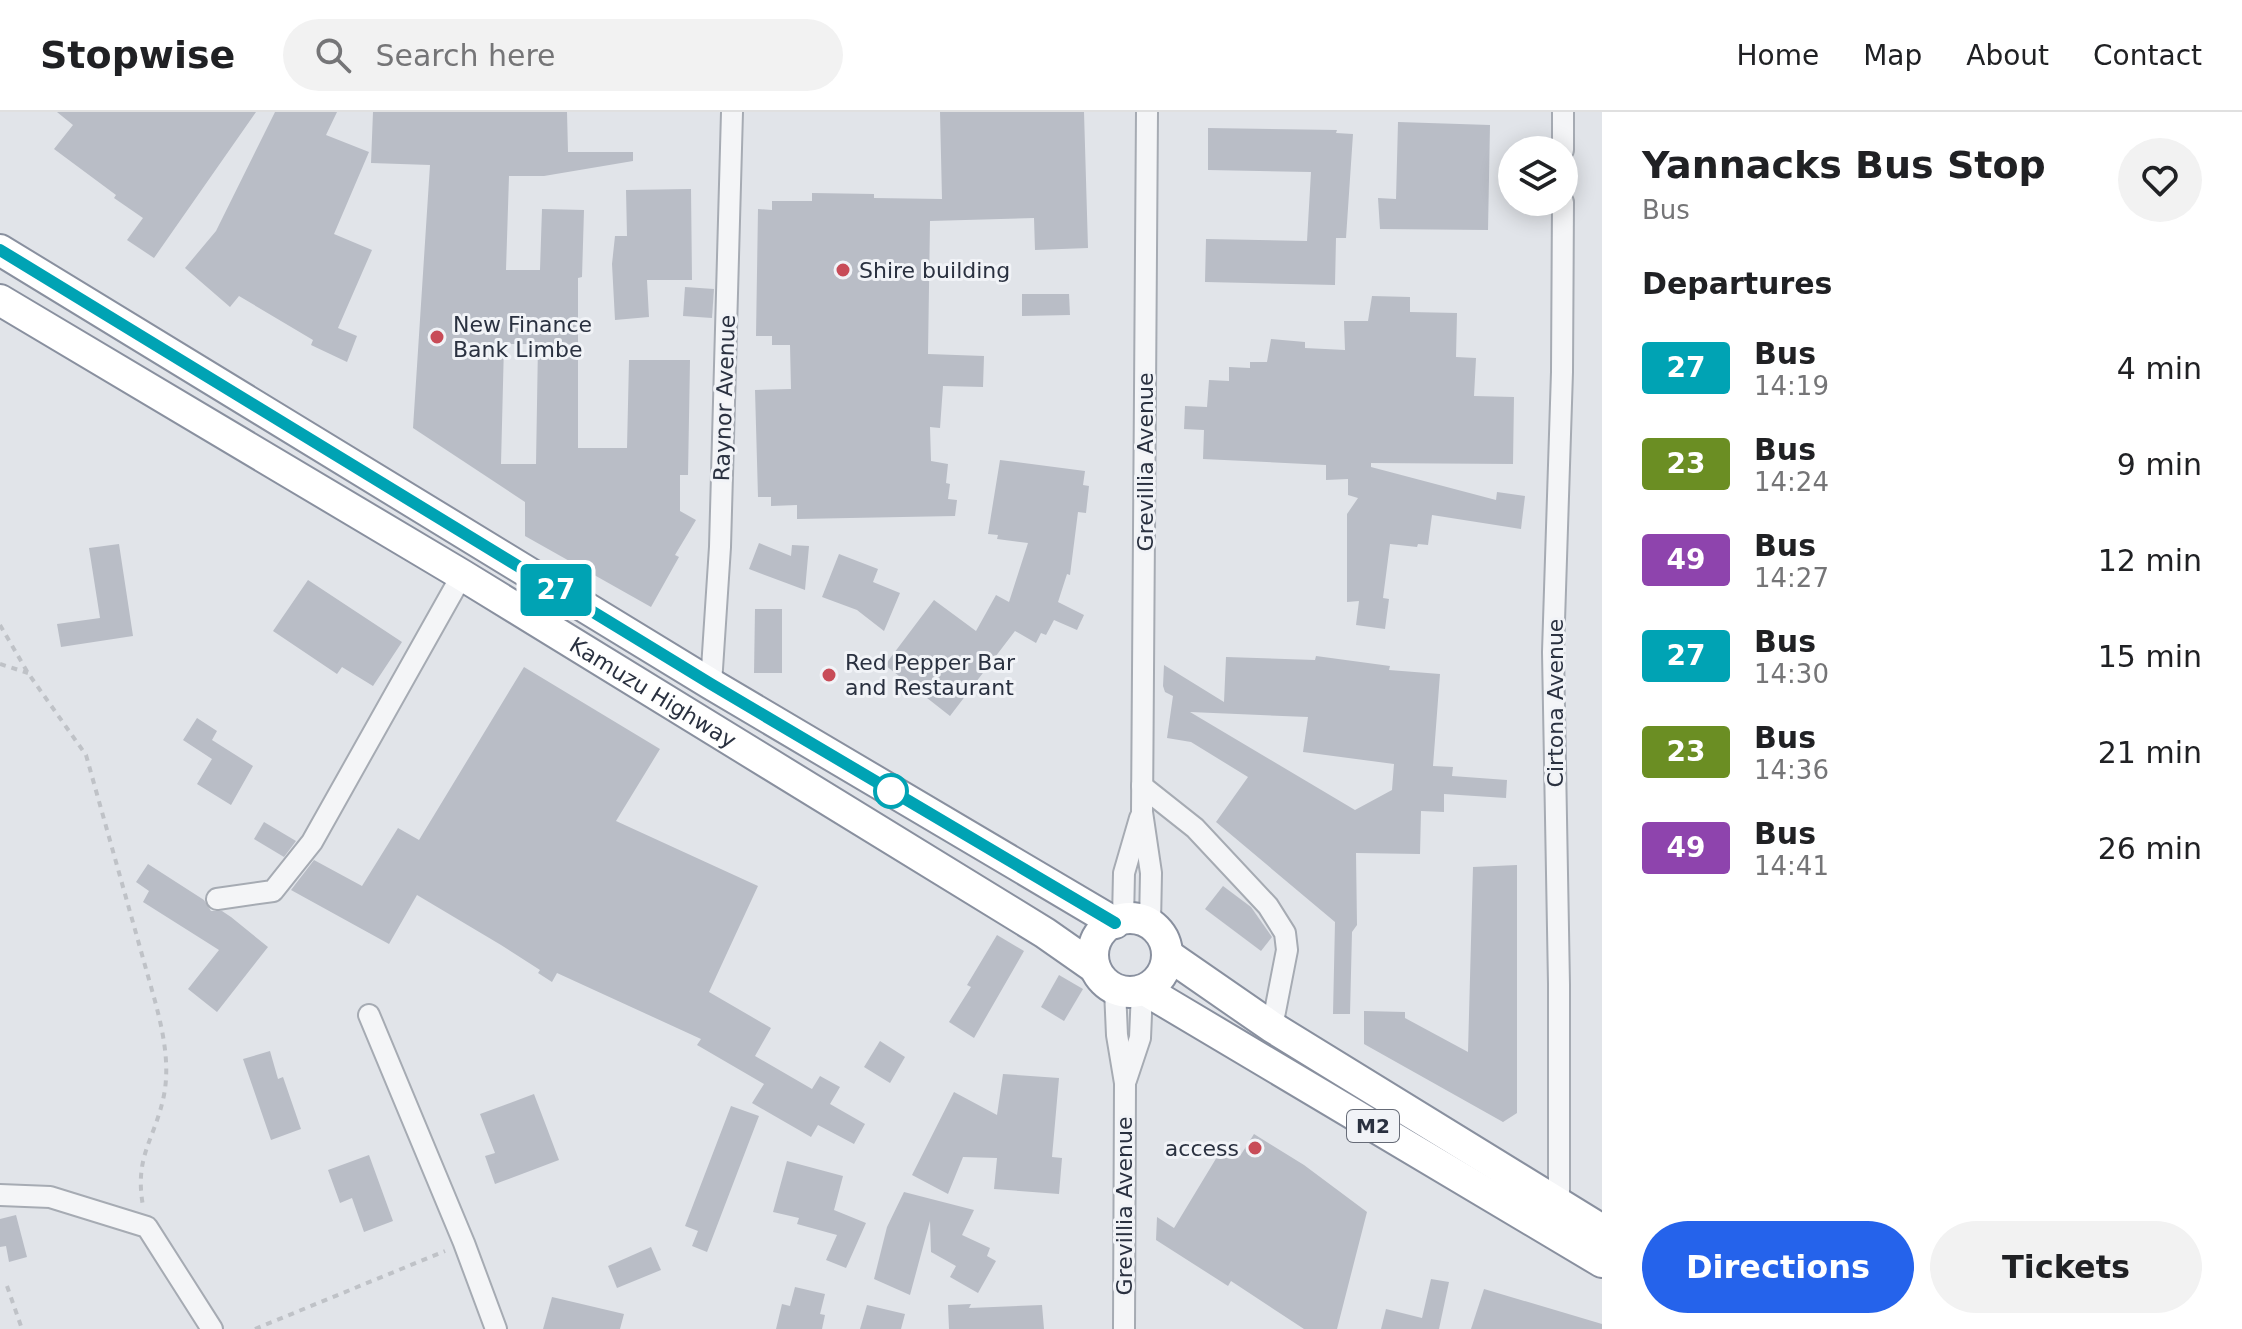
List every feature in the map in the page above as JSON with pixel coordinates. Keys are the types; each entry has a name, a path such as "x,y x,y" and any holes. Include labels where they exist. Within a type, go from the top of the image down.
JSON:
{"highway":[{"name":"Kamuzu Highway","path":"0,250 711,684 1129,922"},
{"name":"Kamuzu Highway","path":"0,300 462,575 1124,984"},
{"name":"M2","path":"1129,922 1165,943 1168,955 1272,1027 1602,1230"},
{"path":"1129,922 1100,934 1093,956 1124,984 1159,979 1168,955"},
{"name":"M2","path":"1124,984 1602,1262"}],"street":[{"name":"Raynor Avenue","path":"711,684 720,547 732,112"},
{"name":"Grevillia Avenue","path":"1129,922 1151,873 1142,812 1147,112"},
{"path":"1563,112 1563,136"},
{"name":"Cirtona Avenue","path":"1559,1204 1553,652 1562,372 1563,216"},
{"path":"217,899 273,891 312,842 462,575"},
{"path":"1142,786 1195,828 1268,906 1285,933 1287,950 1272,1027"},
{"name":"Grevillia Avenue","path":"1129,922 1124,873 1142,812"},
{"name":"Grevillia Avenue","path":"1124,984 1117,1035 1125,1083 1124,1329"},
{"path":"369,1015 464,1243 496,1329"},
{"path":"0,1195 50,1197 147,1227 212,1329"}],"path":[{"path":"0,625 28,673 86,755 165,1041 164,1094 140,1166 140,1188 147,1227"},
{"path":"0,664 28,673"},
{"path":"255,1329 464,1243"},
{"path":"7,1286 22,1329"}],"building":[{"path":"57,112 256,112 154,258 127,240 143,218 54,149 73,125"},
{"path":"275,112 337,112 326,135 369,152 334,234 372,250 338,328 357,336 347,362 311,345 313,340 239,296 230,307 185,268 216,231"},
{"path":"373,112 567,112 568,152 633,152 633,161 544,176 509,176 506,270 540,270 542,209 584,210 582,277 578,278 578,448 627,448 629,360 690,360 688,475 680,475 680,511 696,520 675,555 679,557 651,607 525,536 525,502 413,428 430,165 371,163","holes":["504,344 538,344 536,464 501,464"]},
{"path":"940,112 1084,112 1088,248 1035,250 1034,218 930,221 928,354 984,356 983,387 943,386 940,428 930,427 931,461 948,464 948,499 957,500 955,516 797,519 797,505 771,506 771,497 758,497 755,390 791,389 790,345 772,345 772,336 756,336 758,209 772,210 772,201 812,201 812,193 942,199"},
{"path":"1398,122 1490,125 1488,230 1380,229 1378,198 1396,199"},
{"path":"1208,128 1337,130 1336,133 1353,134 1346,238 1336,238 1335,285 1205,282 1206,239 1307,241 1311,172 1208,170"},
{"path":"691,189 692,280 647,280 649,317 615,320 612,264 615,236 627,236 626,190"},
{"path":"685,287 714,289 712,318 683,316"},
{"path":"1022,294 1069,294 1070,315 1022,316"},
{"path":"1372,296 1410,297 1410,312 1457,313 1456,357 1476,358 1474,396 1514,397 1513,464 1371,463 1371,467 1496,500 1497,492 1525,496 1521,529 1432,515 1428,545 1390,544 1383,598 1389,599 1385,629 1356,625 1359,601 1347,602 1347,514 1358,498 1348,495 1348,479 1326,480 1326,465 1203,459 1204,430 1184,429 1185,406 1207,407 1209,380 1229,381 1229,367 1250,368 1250,362 1267,362 1271,339 1305,342 1305,348 1345,350 1344,321 1368,321"},
{"path":"1000,460 1085,471 1083,485 1089,486 1086,513 1078,512 1070,575 1067,574 1058,602 1084,615 1077,630 1054,620 1046,635 1041,633 1036,643 1015,631 950,716 885,665 934,600 976,631 996,595 1009,602 1028,543 997,539 998,535 988,534"},
{"path":"759,543 791,556 792,545 809,546 805,590 749,569"},
{"path":"119,544 133,636 61,647 57,624 100,618 89,548"},
{"path":"839,554 878,569 873,582 900,593 884,631 857,610 822,597"},
{"path":"308,580 402,642 373,686 342,667 337,674 273,631"},
{"path":"755,609 782,609 782,673 754,673"},
{"path":"1316,656 1390,666 1389,670 1440,674 1433,766 1453,767 1452,776 1507,780 1506,798 1444,794 1444,812 1421,811 1420,854 1356,853 1357,925 1352,932 1350,1014 1333,1014 1335,922 1216,822 1248,777 1191,742 1167,738 1173,696 1165,692 1163,686 1164,665 1224,702 1226,657 1315,660","holes":["1190,712 1308,717 1303,752 1394,764 1392,790 1355,810"]},
{"path":"524,667 660,749 616,821 758,886 709,992 771,1028 755,1056 812,1089 820,1076 840,1087 830,1104 865,1124 854,1144 818,1125 811,1137 752,1103 764,1084 697,1045 701,1039 557,973 552,982 538,973 540,970 417,895 389,944 291,890 314,860 362,886 398,828 419,840"},
{"path":"197,718 217,731 212,740 253,766 231,805 197,784 212,759 183,740"},
{"path":"264,822 296,841 284,857 254,839"},
{"path":"148,864 204,900 211,911 222,911 231,917 268,947 217,1012 188,989 219,950 143,902 149,891 136,882"},
{"path":"1517,865 1517,1113 1503,1122 1364,1044 1364,1011 1405,1012 1405,1018 1468,1052 1473,867"},
{"path":"1223,886 1251,907 1272,937 1261,951 1205,909"},
{"path":"997,935 1024,951 974,1038 949,1022"},
{"path":"1059,975 1083,989 1064,1021 1041,1007"},
{"path":"880,1041 905,1057 890,1083 864,1067"},
{"path":"270,1051 278,1079 283,1077 301,1129 271,1140 243,1059"},
{"path":"1003,1074 1059,1078 1052,1157 1062,1158 1059,1194 994,1189 997,1158 963,1157 948,1194 912,1175 954,1092 997,1115"},
{"path":"534,1094 559,1160 495,1184 485,1156 495,1153 480,1114"},
{"path":"731,1106 759,1116 707,1252 692,1246 698,1231 685,1226"},
{"path":"1254,1134 1304,1165 1367,1212 1337,1329 1304,1329 1231,1281 1228,1286 1156,1240 1157,1217 1174,1228 1223,1147 1240,1156"},
{"path":"369,1155 393,1221 364,1232 352,1198 340,1203 328,1170"},
{"path":"787,1161 843,1176 834,1210 866,1223 846,1268 826,1260 837,1235 797,1224 799,1218 773,1212"},
{"path":"904,1192 974,1210 962,1235 990,1248 987,1256 996,1261 978,1293 950,1277 956,1266 931,1252 930,1221 910,1295 874,1279 887,1227"},
{"path":"16,1215 27,1257 9,1262 6,1246 0,1247 0,1219"},
{"path":"651,1247 661,1270 617,1288 608,1266"},
{"path":"1431,1279 1449,1282 1439,1329 1381,1329 1386,1309 1422,1318"},
{"path":"795,1287 825,1294 820,1314 825,1315 822,1329 776,1329 782,1304 790,1306"},
{"path":"1484,1289 1602,1324 1602,1329 1471,1329"},
{"path":"552,1297 624,1314 620,1329 543,1329"},
{"path":"971,1304 969,1308 1042,1305 1044,1329 949,1329 948,1305"},
{"path":"867,1305 905,1314 901,1329 860,1329"}],"bus line":[{"name":"27","path":"0,250 711,684 1115,923"}],"place":[{"name":"Shire building","path":"843,270"},
{"name":"New Finance Bank Limbe","path":"437,337"},
{"name":"Red Pepper Bar and Restaurant","path":"829,675"},
{"name":"access","path":"1255,1148"}]}
